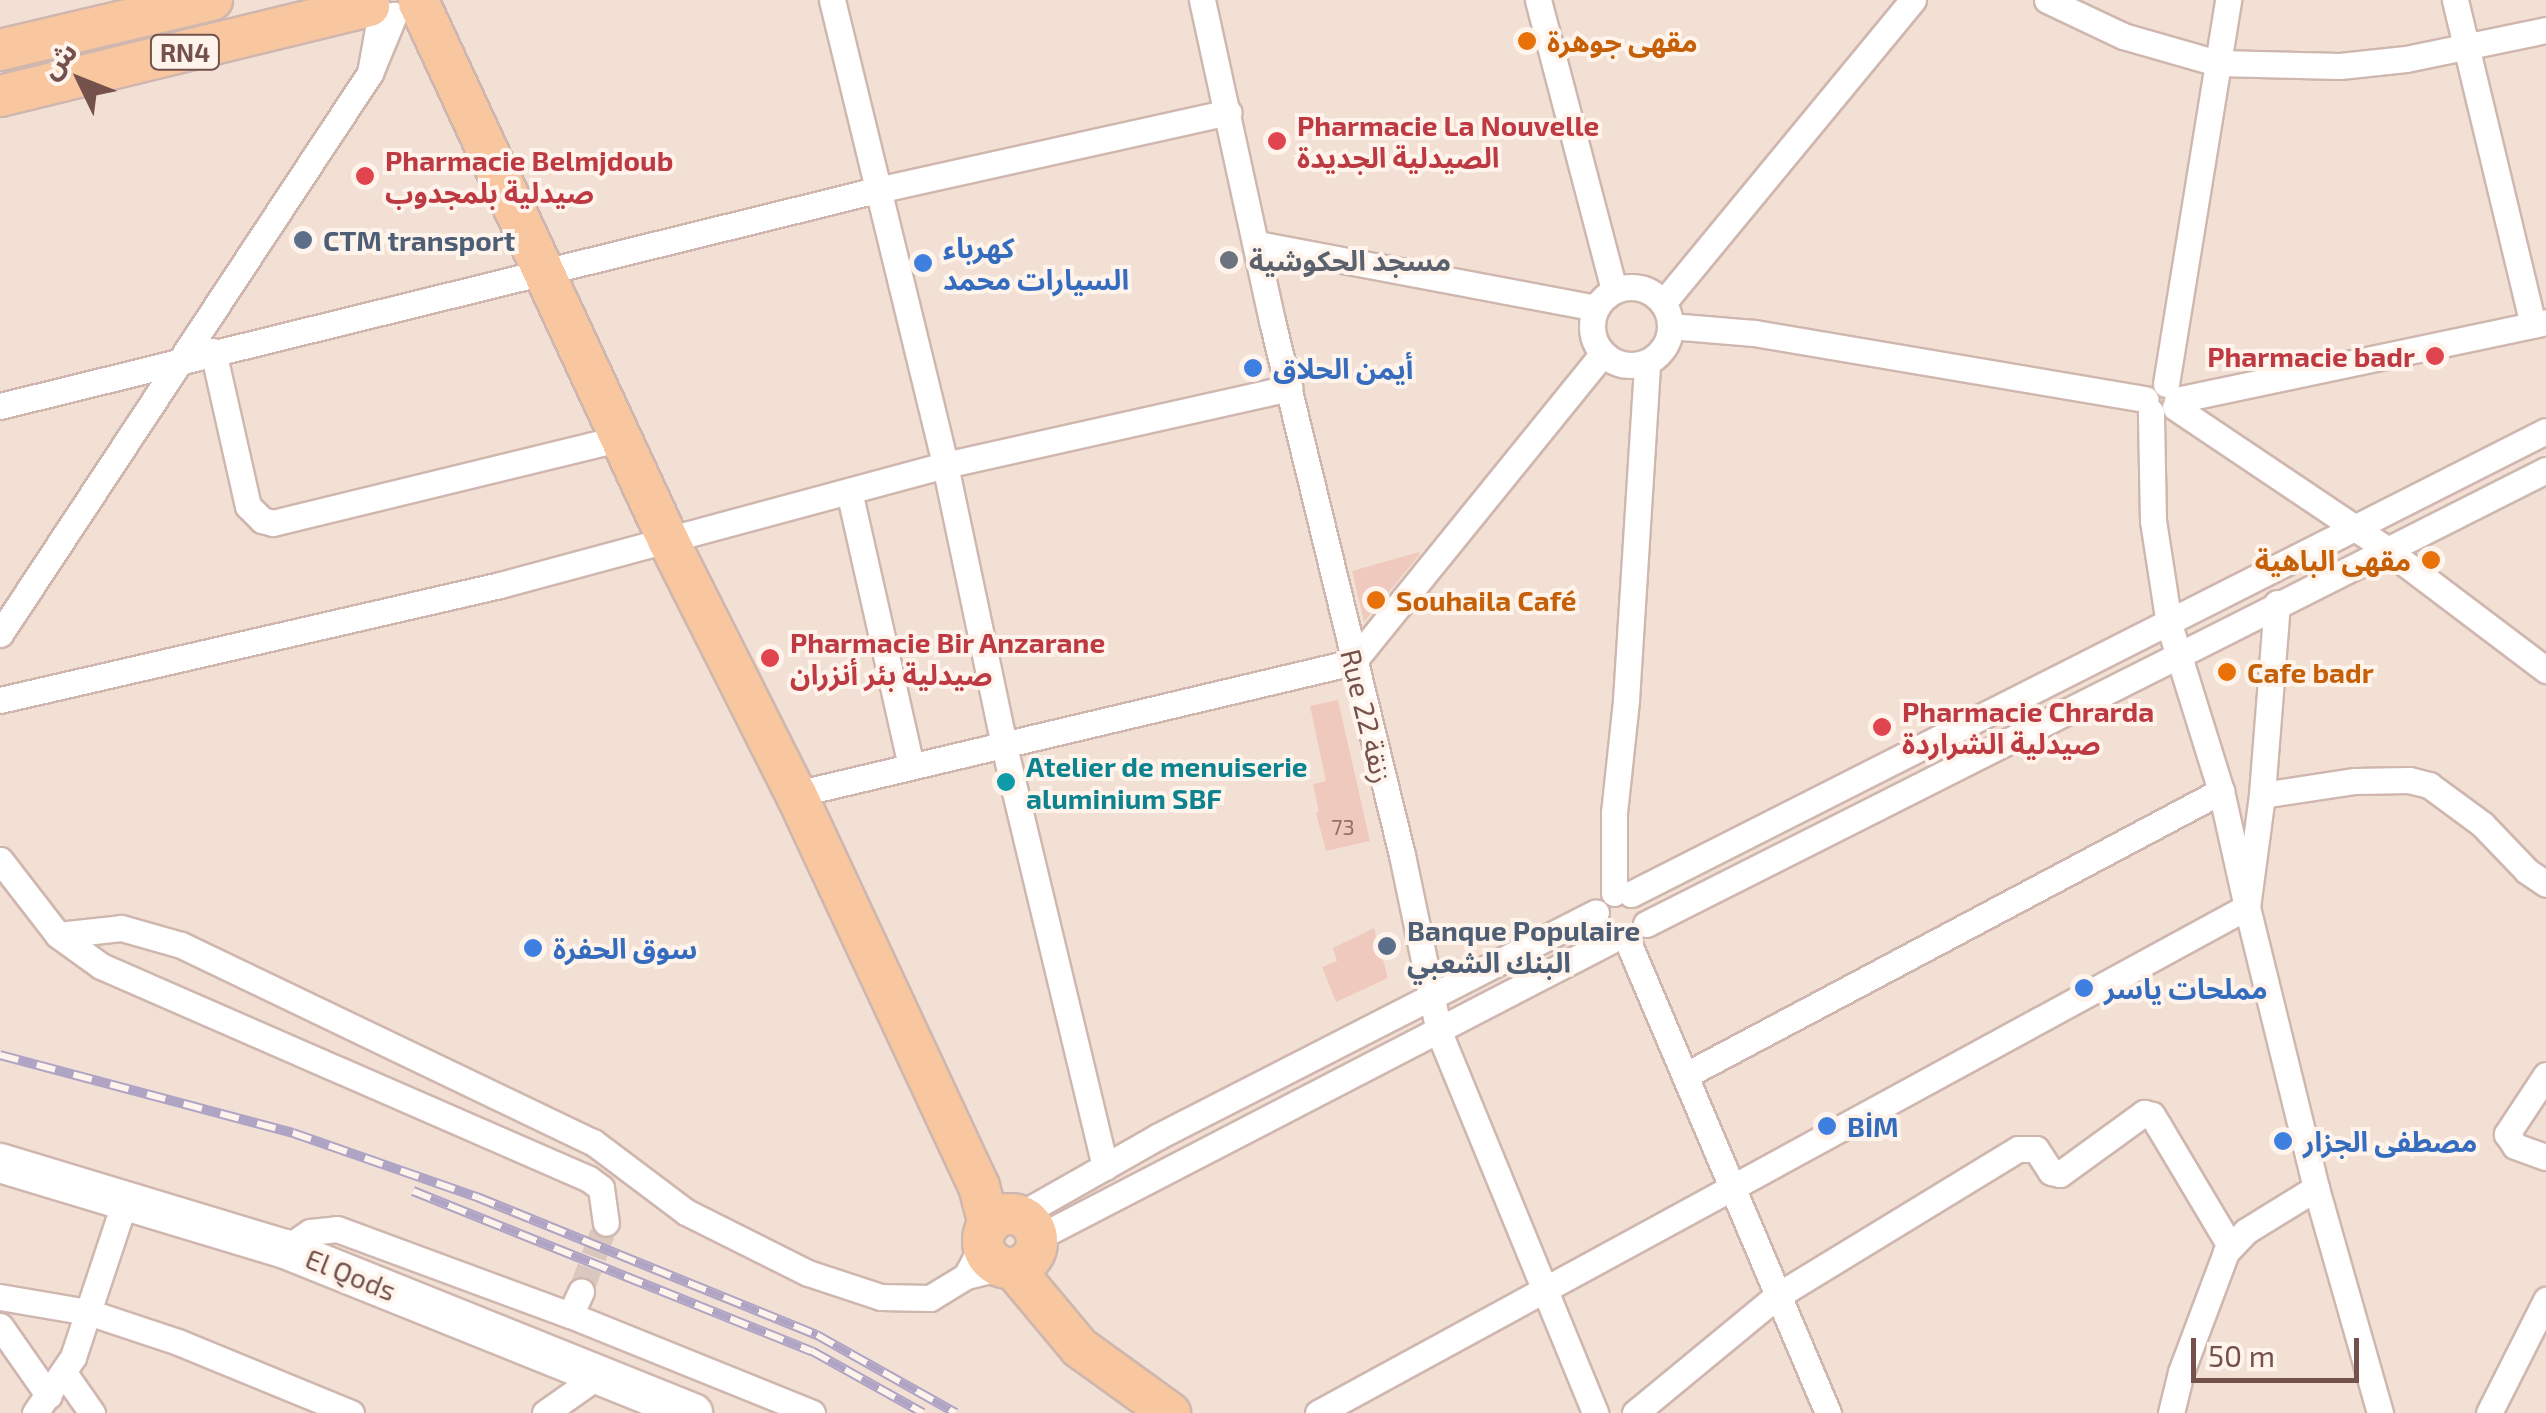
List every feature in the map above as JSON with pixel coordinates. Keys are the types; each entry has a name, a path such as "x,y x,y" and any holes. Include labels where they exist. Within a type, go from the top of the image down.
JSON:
{"main road":[{"name":"RN4","path":"0,50 212,0"},
{"name":"RN4","path":"0,96 393,7"},
{"path":"393,7 455,77 668,540 796,794 1005,1245 1080,1348 1170,1413"}],"street":[{"path":"832,0 945,466 1004,746 1105,1167"},
{"name":"Rue 22 زنقة","path":"1202,0 1439,1032 1595,1413"},
{"path":"1538,0 1605,300 1592,332 1604,353 1624,364 1646,362 1664,347 1667,314 1912,0"},
{"path":"2047,0 2123,36 2217,63 2340,66 2467,48 2546,30"},
{"path":"2228,0 2163,401 2153,522 2169,624 2182,654 2221,791 2316,1188 2380,1413"},
{"path":"1258,244 1605,300 1641,288 1667,314 1754,333 2163,401 2539,323 2455,0"},
{"path":"0,634 370,73 393,7"},
{"path":"1,400 544,274 877,190 1228,112"},
{"path":"213,351 248,506 262,520 273,524 622,438"},
{"path":"796,794 1353,662 1604,353"},
{"path":"1628,936 1598,929 1614,900 1614,813 1626,700 1646,362"},
{"path":"0,700 500,585 945,466 1290,388"},
{"path":"2163,401 2386,548 2546,670"},
{"path":"58,934 121,928 181,946 593,1142 686,1212 808,1274 881,1297 930,1298 1105,1167 1614,900 2169,624 2546,430"},
{"path":"1005,1245 1439,1032 2546,470"},
{"path":"849,491 910,766"},
{"path":"2247,907 2262,796 2276,604"},
{"path":"2262,796 2354,781 2409,780 2429,785 2482,824 2527,871 2546,884"},
{"path":"1686,1074 2221,791"},
{"path":"0,860 58,934 101,966 589,1178 602,1188 606,1222"},
{"path":"1614,900 1644,907 1628,936"},
{"path":"1318,1413 1541,1288 2247,907"},
{"path":"1628,936 1828,1413"},
{"path":"2546,1075 2507,1134 2515,1146 2546,1157"},
{"path":"1635,1413 1777,1296 2018,1149 2036,1149 2052,1172 2060,1174 2144,1113 2152,1115 2230,1246"},
{"name":"El Qods","path":"0,1163 124,1204 285,1249 693,1413"},
{"path":"2171,1413 2181,1372 2230,1246 2246,1230 2316,1188"},
{"path":"0,1326 42,1404 64,1373 124,1204"},
{"path":"285,1249 310,1232 338,1229 812,1413"},
{"path":"570,1316 580,1290"},
{"path":"0,1297 88,1312 178,1342 334,1410"},
{"path":"2489,1413 2546,1300"},
{"path":"64,1373 92,1413"},
{"path":"545,1413 599,1375"}],"shaded area":[{"path":"0,0 2546,0 2546,1413 0,1413"}],"building":[{"name":"Souhaila Café","path":"1420,554 1364,622 1352,571"},
{"path":"1338,700 1370,841 1326,851 1313,784 1326,781 1310,706"},
{"path":"1374,928 1388,978 1336,1002 1322,967 1337,961 1333,948"}],"tunnel":[{"path":"581,1291 606,1223"}],"railway":[{"path":"0,1055 293,1133 477,1197 817,1335 956,1413"},
{"path":"413,1191 812,1351 923,1413"}],"place":[{"name":"مقهى جوهرة","path":"1527,41"},
{"name":"Pharmacie La Nouvelle الصيدلية الجديدة","path":"1277,141"},
{"name":"Pharmacie Belmjdoub صيدلية بلمجدوب","path":"365,176"},
{"name":"CTM transport","path":"303,240"},
{"name":"مسجد الحكوشية","path":"1229,260"},
{"name":"كهرباء السيارات محمد","path":"923,263"},
{"name":"Pharmacie badr","path":"2435,356"},
{"name":"أيمن الحلاق","path":"1253,368"},
{"name":"مقهى الباهية","path":"2431,560"},
{"name":"Souhaila Café","path":"1376,600"},
{"name":"Pharmacie Bir Anzarane صيدلية بئر أنزران","path":"770,658"},
{"name":"Cafe badr","path":"2227,672"},
{"name":"Pharmacie Chrarda صيدلية الشراردة","path":"1882,727"},
{"name":"Atelier de menuiserie aluminium SBF","path":"1006,782"},
{"name":"Banque Populaire البنك الشعبي","path":"1387,946"},
{"name":"سوق الحفرة","path":"533,948"},
{"name":"مملحات ياسر","path":"2084,988"},
{"name":"BİM","path":"1827,1126"},
{"name":"مصطفى الجزار","path":"2283,1141"}]}
